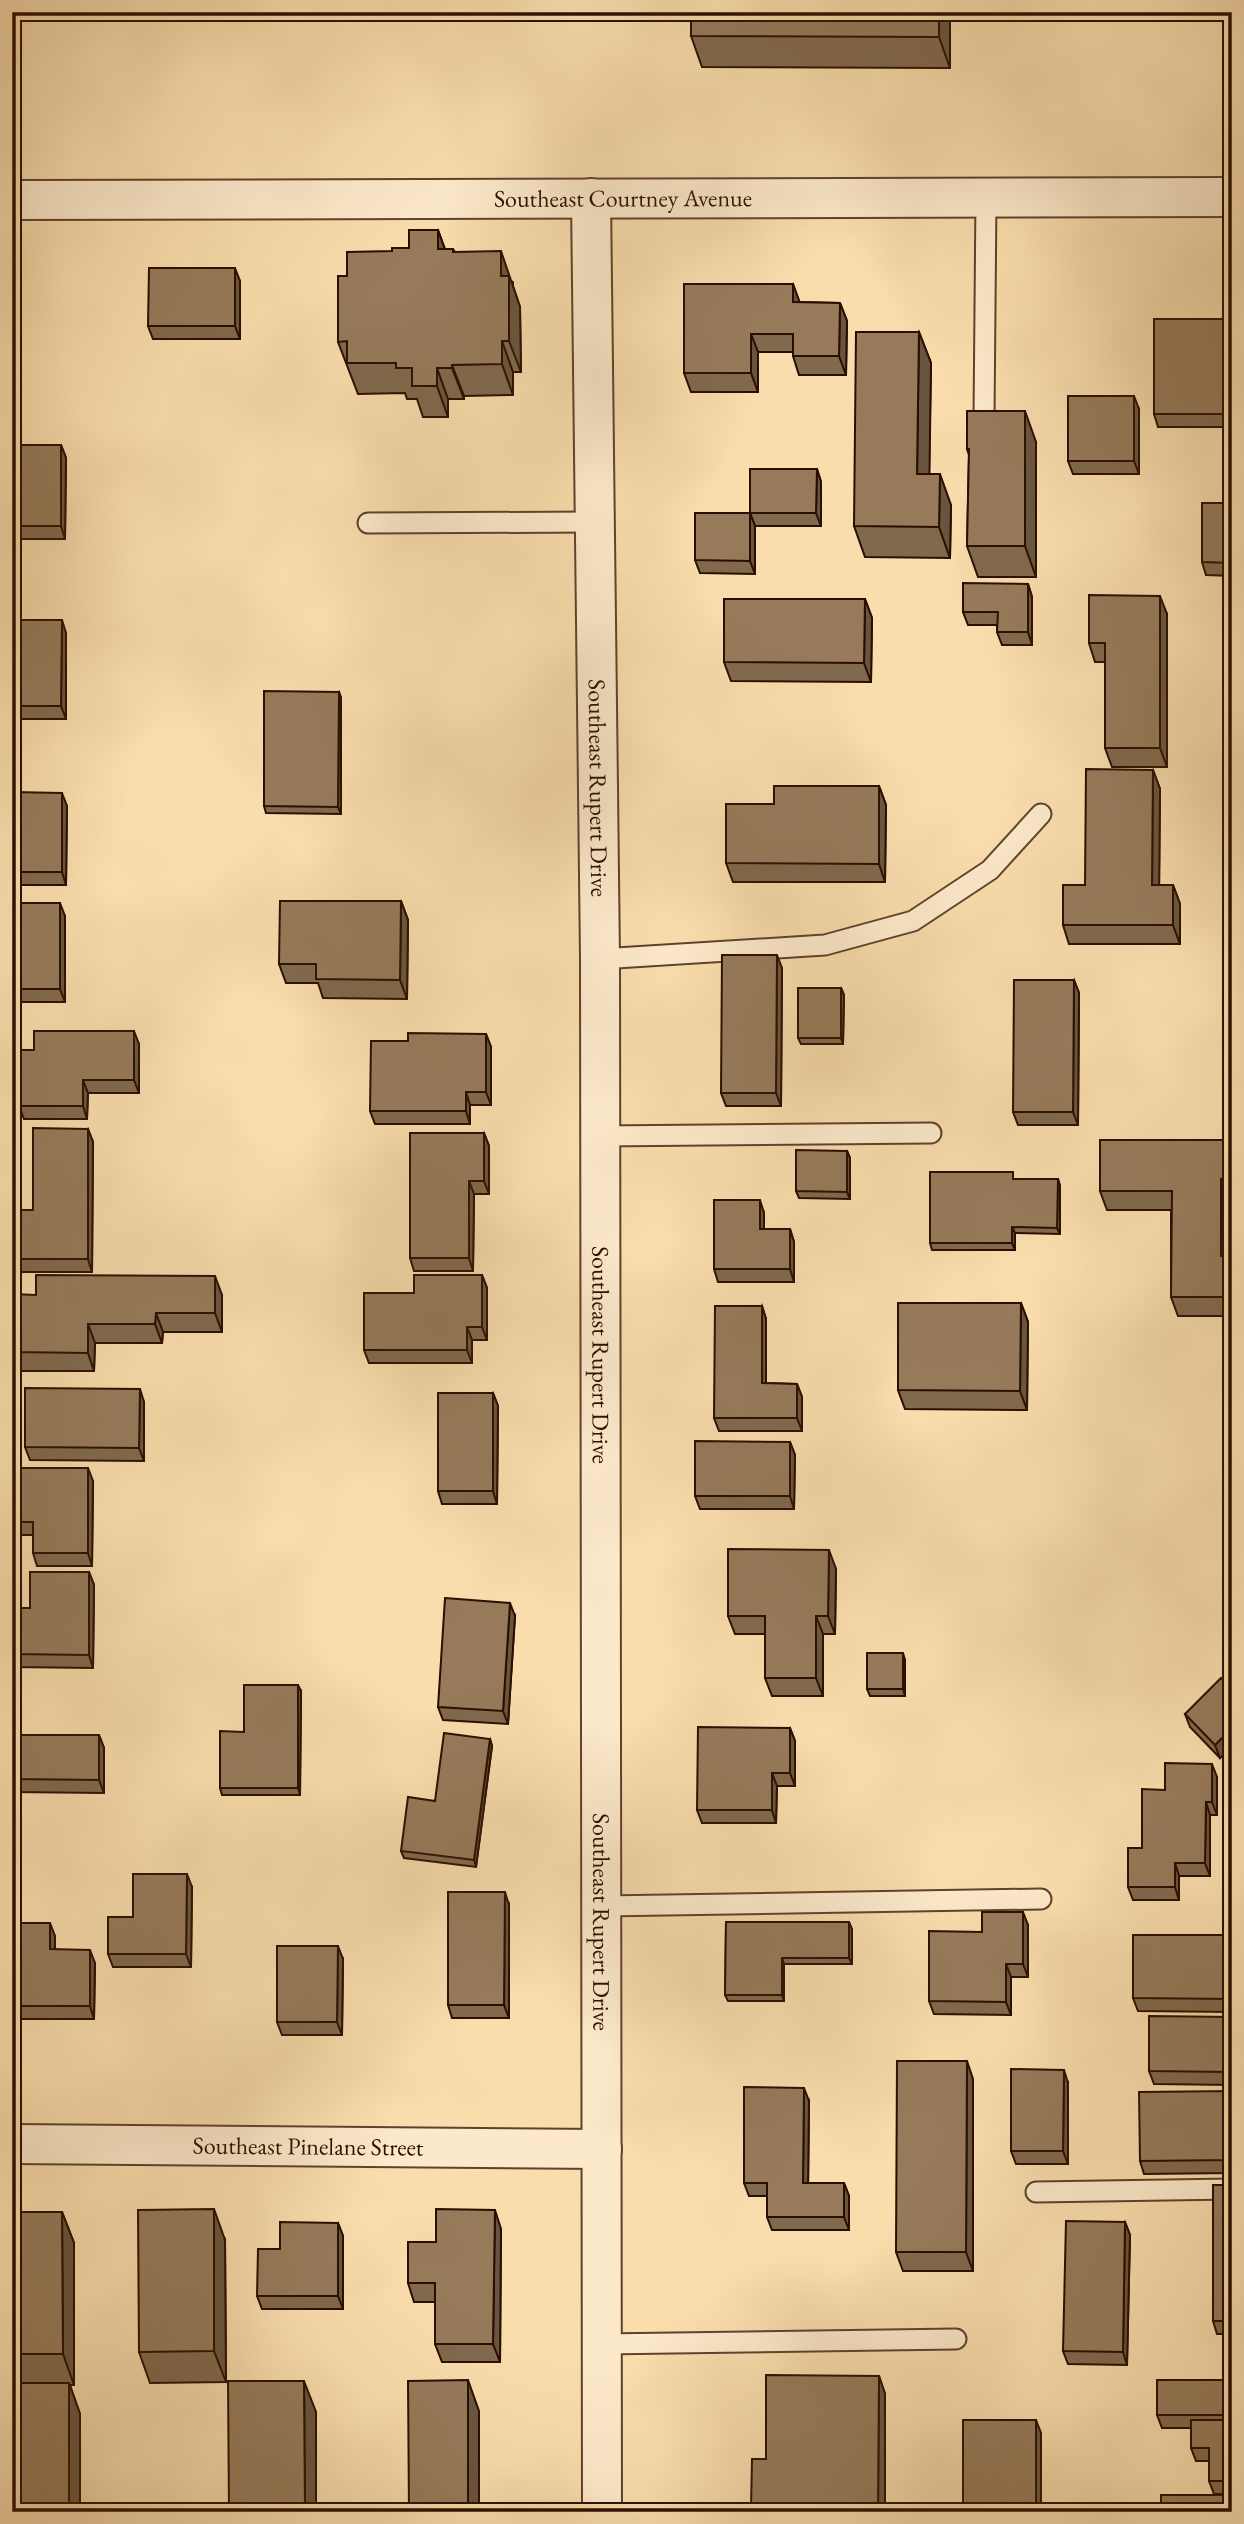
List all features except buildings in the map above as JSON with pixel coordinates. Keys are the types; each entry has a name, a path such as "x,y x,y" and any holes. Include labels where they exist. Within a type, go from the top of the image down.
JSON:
{"street":[{"name":"Southeast Courtney Avenue","path":"12,200 1232,197"},
{"name":"Southeast Rupert Drive","path":"591,198 594,522 600,753 602,2512"},
{"name":"Southeast Pinelane Street","path":"12,2144 601,2149"}],"lane":[{"path":"984,419 986,197"},
{"path":"368,523 594,522"},
{"path":"600,959 825,945 913,921 990,870 1041,814"},
{"path":"601,1136 931,1133"},
{"path":"601,1906 1041,1899"},
{"path":"1036,2192 1232,2189"},
{"path":"601,2344 956,2339"}]}
